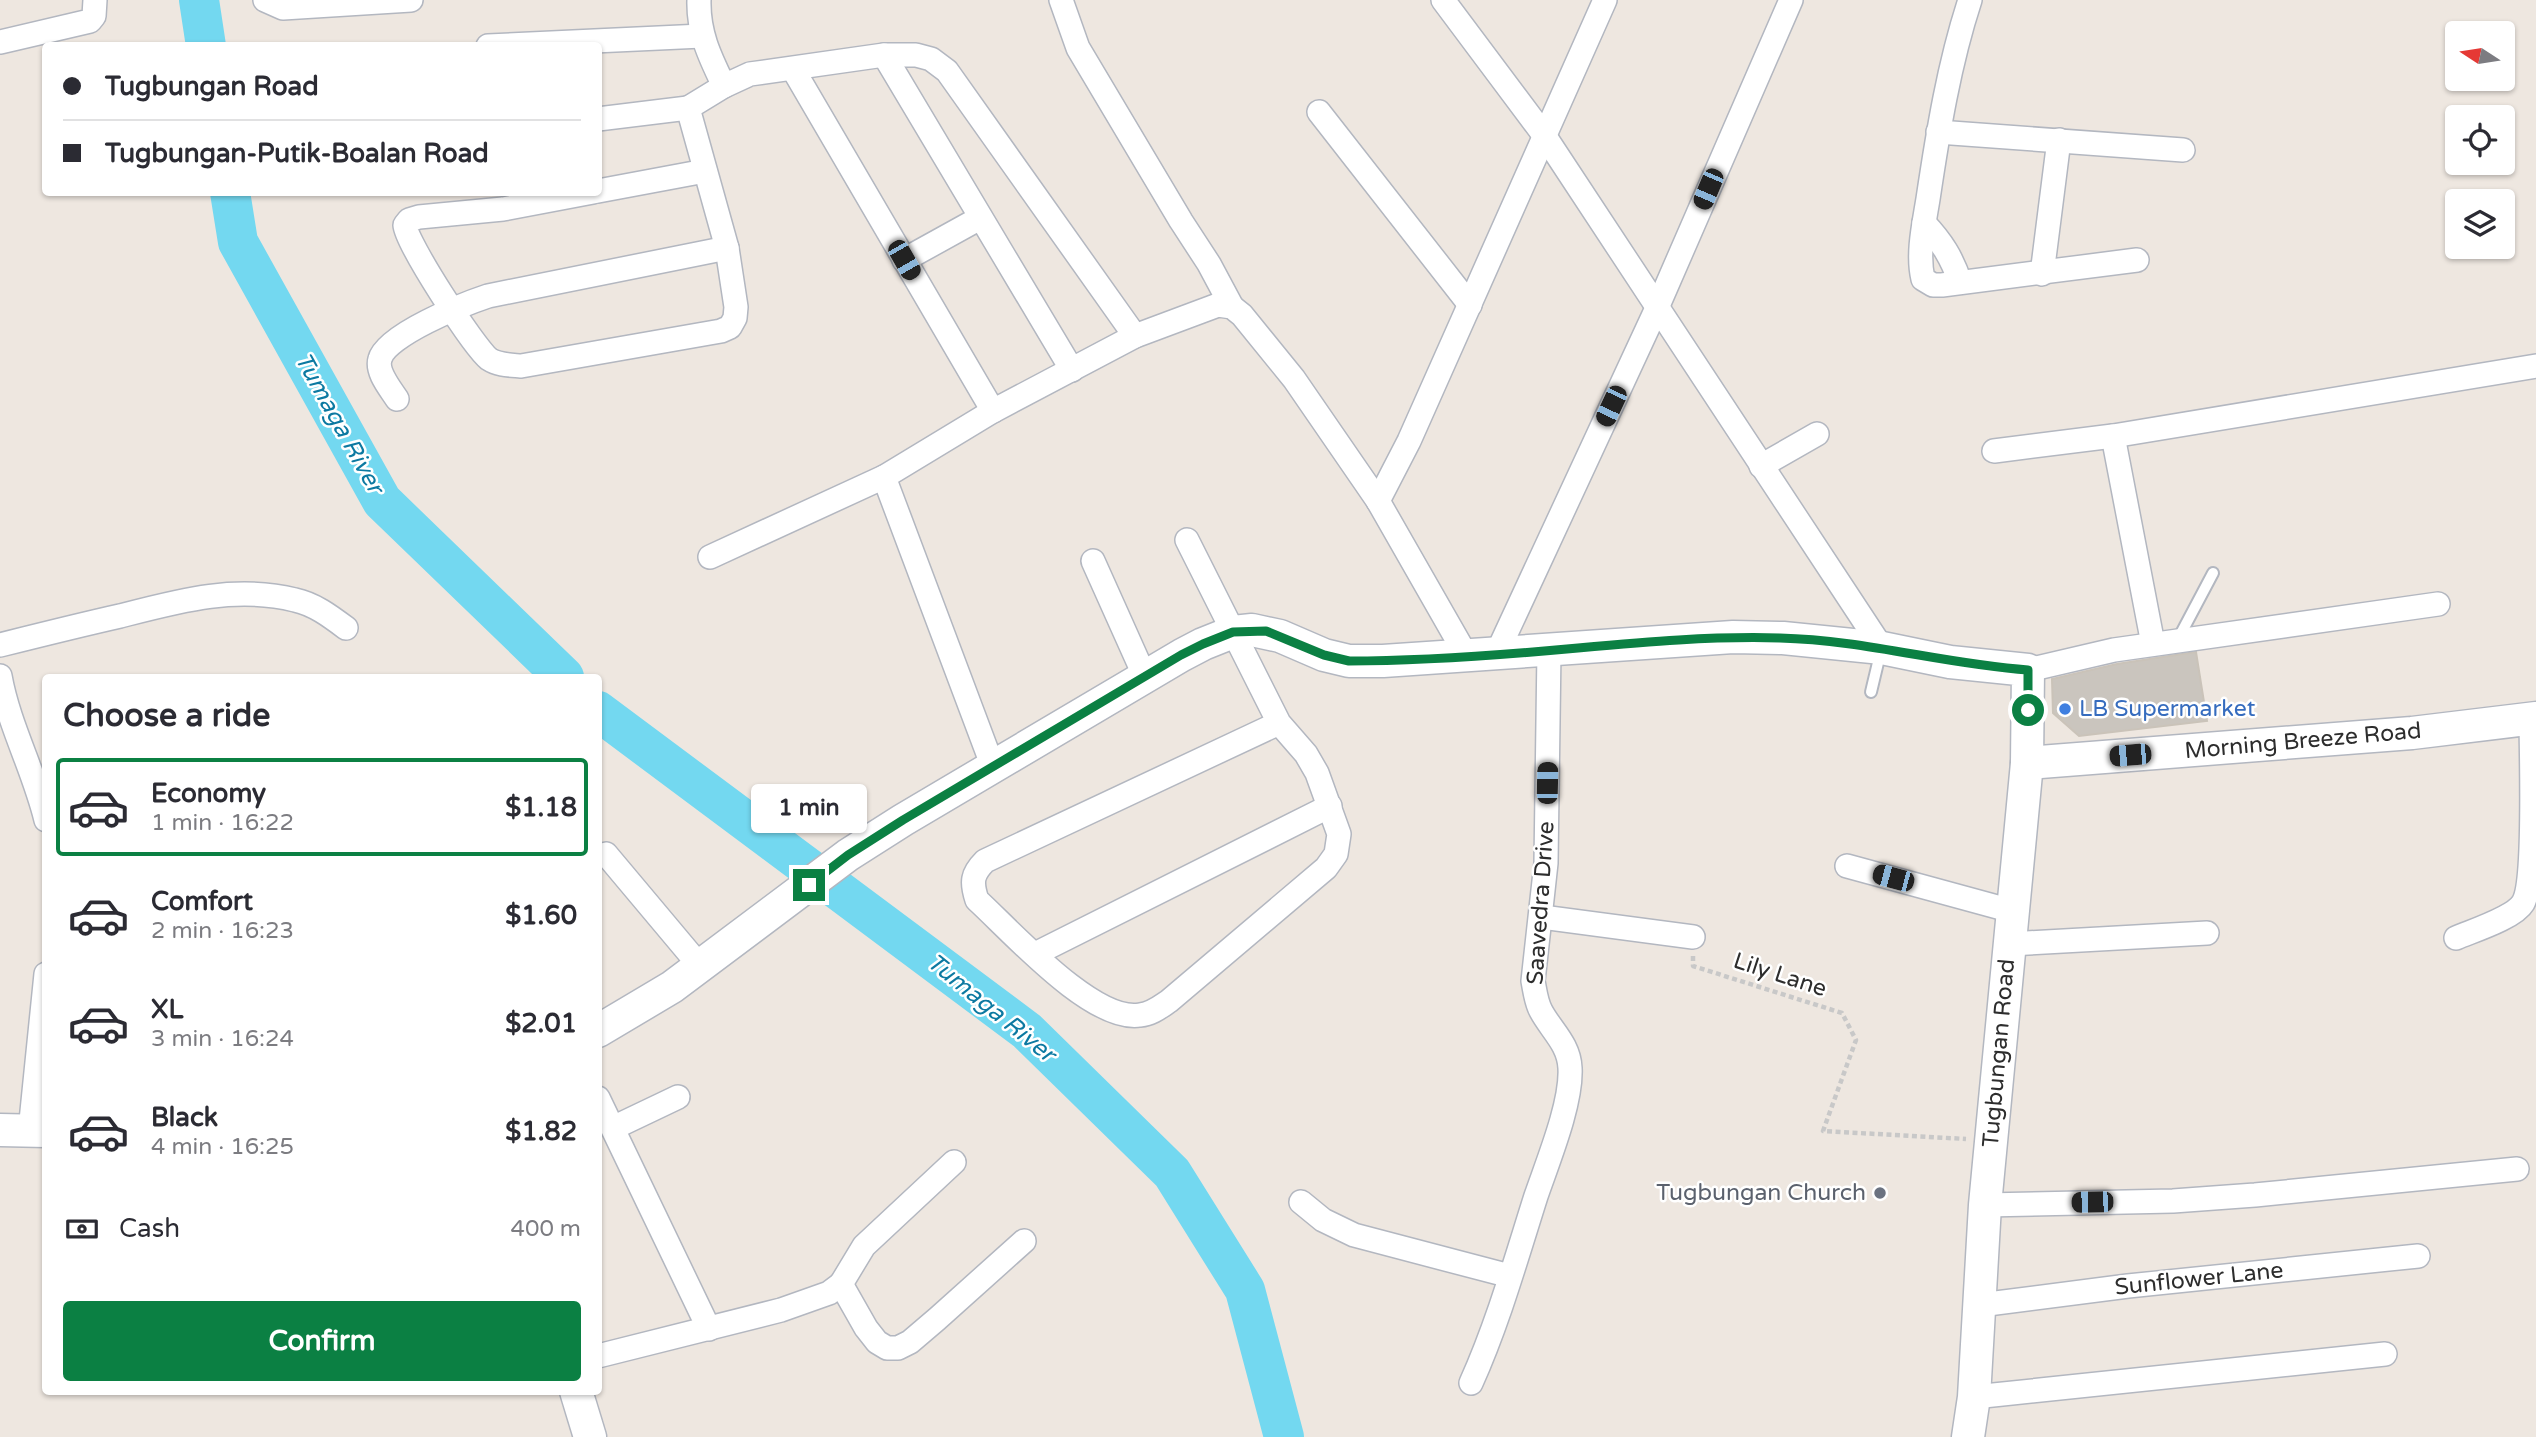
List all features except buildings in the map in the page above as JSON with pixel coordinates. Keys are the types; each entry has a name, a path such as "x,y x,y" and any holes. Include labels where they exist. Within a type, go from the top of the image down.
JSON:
{"main road":[{"path":"602,1029 672,987 848,855 1181,655 1233,632 1266,631 1324,655 1349,661 1733,637 1783,638 1882,648 1950,662 2028,670"},
{"name":"Tugbungan Road","path":"1968,1437 1974,1397 1985,1205 2027,763 2028,670"},
{"name":"Morning Breeze Road","path":"2027,763 2412,733 2534,718"},
{"path":"577,1395 590,1437"}],"street":[{"path":"0,42 90,21 94,16 95,0"},
{"path":"265,0 283,8 411,0"},
{"path":"699,0 702,36 724,86"},
{"path":"1061,0 1078,48 1209,264 1232,307 1242,315 1294,379 1378,501 1466,655"},
{"path":"1443,0 1544,135 1882,648"},
{"path":"1378,501 1409,441 1605,0"},
{"path":"1497,653 1657,308 1791,0"},
{"path":"1970,0 1938,132 1924,223 1923,279 1933,285 2042,274 2137,260"},
{"path":"574,42 702,36"},
{"path":"602,119 688,108 750,74 884,55 916,55 931,59 947,71 1135,336"},
{"path":"884,55 1072,370"},
{"path":"793,69 993,411"},
{"path":"572,196 503,209 478,202 419,217 405,225 427,270 489,359 502,365 521,366 721,331 730,327 735,318 736,306 727,248 688,108"},
{"path":"1320,112 1470,305"},
{"path":"1938,132 2183,150"},
{"path":"2042,274 2059,140"},
{"path":"602,190 705,171"},
{"path":"904,260 980,218"},
{"path":"1924,223 1943,243 1960,282"},
{"path":"397,399 383,377 379,366 380,357 394,342 453,308 499,294 727,248"},
{"path":"710,557 884,477 993,411 1135,336 1218,305 1232,307"},
{"path":"1994,451 2113,436 2536,366"},
{"path":"1761,466 1817,434"},
{"path":"2113,436 2153,644"},
{"path":"884,477 993,767"},
{"path":"1187,540 1279,723 1306,754 1330,806 1339,834 1336,854 1326,869 1169,1001 1153,1012 1139,1016 1112,1012 1088,1000 977,900 972,885 975,871 985,861 1279,723"},
{"path":"1093,561 1144,677"},
{"path":"0,645 177,601 216,594 254,593 296,600 324,612 346,628"},
{"path":"2028,670 2153,644 2438,604"},
{"name":"Saavedra Drive","path":"1471,1383 1486,1350 1569,1087 1570,1066 1566,1050 1558,1034 1541,1012 1533,981 1546,863 1549,650"},
{"path":"0,676 13,730 42,803"},
{"path":"2456,938 2513,912 2523,902 2530,858 2534,718"},
{"path":"1035,954 1330,806"},
{"path":"606,854 700,967"},
{"path":"1847,866 2012,911"},
{"path":"1542,917 1693,937"},
{"path":"2009,944 2207,933"},
{"path":"25,1131 42,1004"},
{"path":"613,1128 678,1097"},
{"path":"602,1106 709,1329"},
{"path":"602,1355 709,1329 807,1302 829,1293 841,1284 864,1246 954,1162"},
{"path":"1985,1205 2173,1201 2517,1169"},
{"path":"1301,1202 1323,1220 1354,1235 1510,1276"},
{"path":"841,1284 877,1342 887,1348 898,1348 910,1342 1024,1241"},
{"name":"Sunflower Lane","path":"1980,1305 2418,1255"},
{"path":"1974,1397 2385,1354"}],"lane":[{"path":"2176,642 2213,573"},
{"path":"1871,692 1882,648"}],"path":[{"name":"Lily Lane","path":"1693,937 1693,966 1842,1013 1856,1040 1823,1131 1991,1140"}],"waterway":[{"name":"Tumaga River","path":"199,0 205,42"},
{"name":"Tumaga River","path":"231,196 238,242 382,501 561,674"},
{"name":"Tumaga River","path":"602,714 1027,1031 1172,1173 1245,1290 1284,1437"}],"place":[{"name":"LB Supermarket","path":"2065,709"},
{"name":"Tugbungan Church","path":"1880,1193"}],"route":[{"path":"809,885 848,855 903,820 1181,655 1233,632 1266,631 1324,655 1349,661 1383,661 1688,639 1783,638 1882,648 1922,654 1950,662 2028,670 2028,710"}]}
